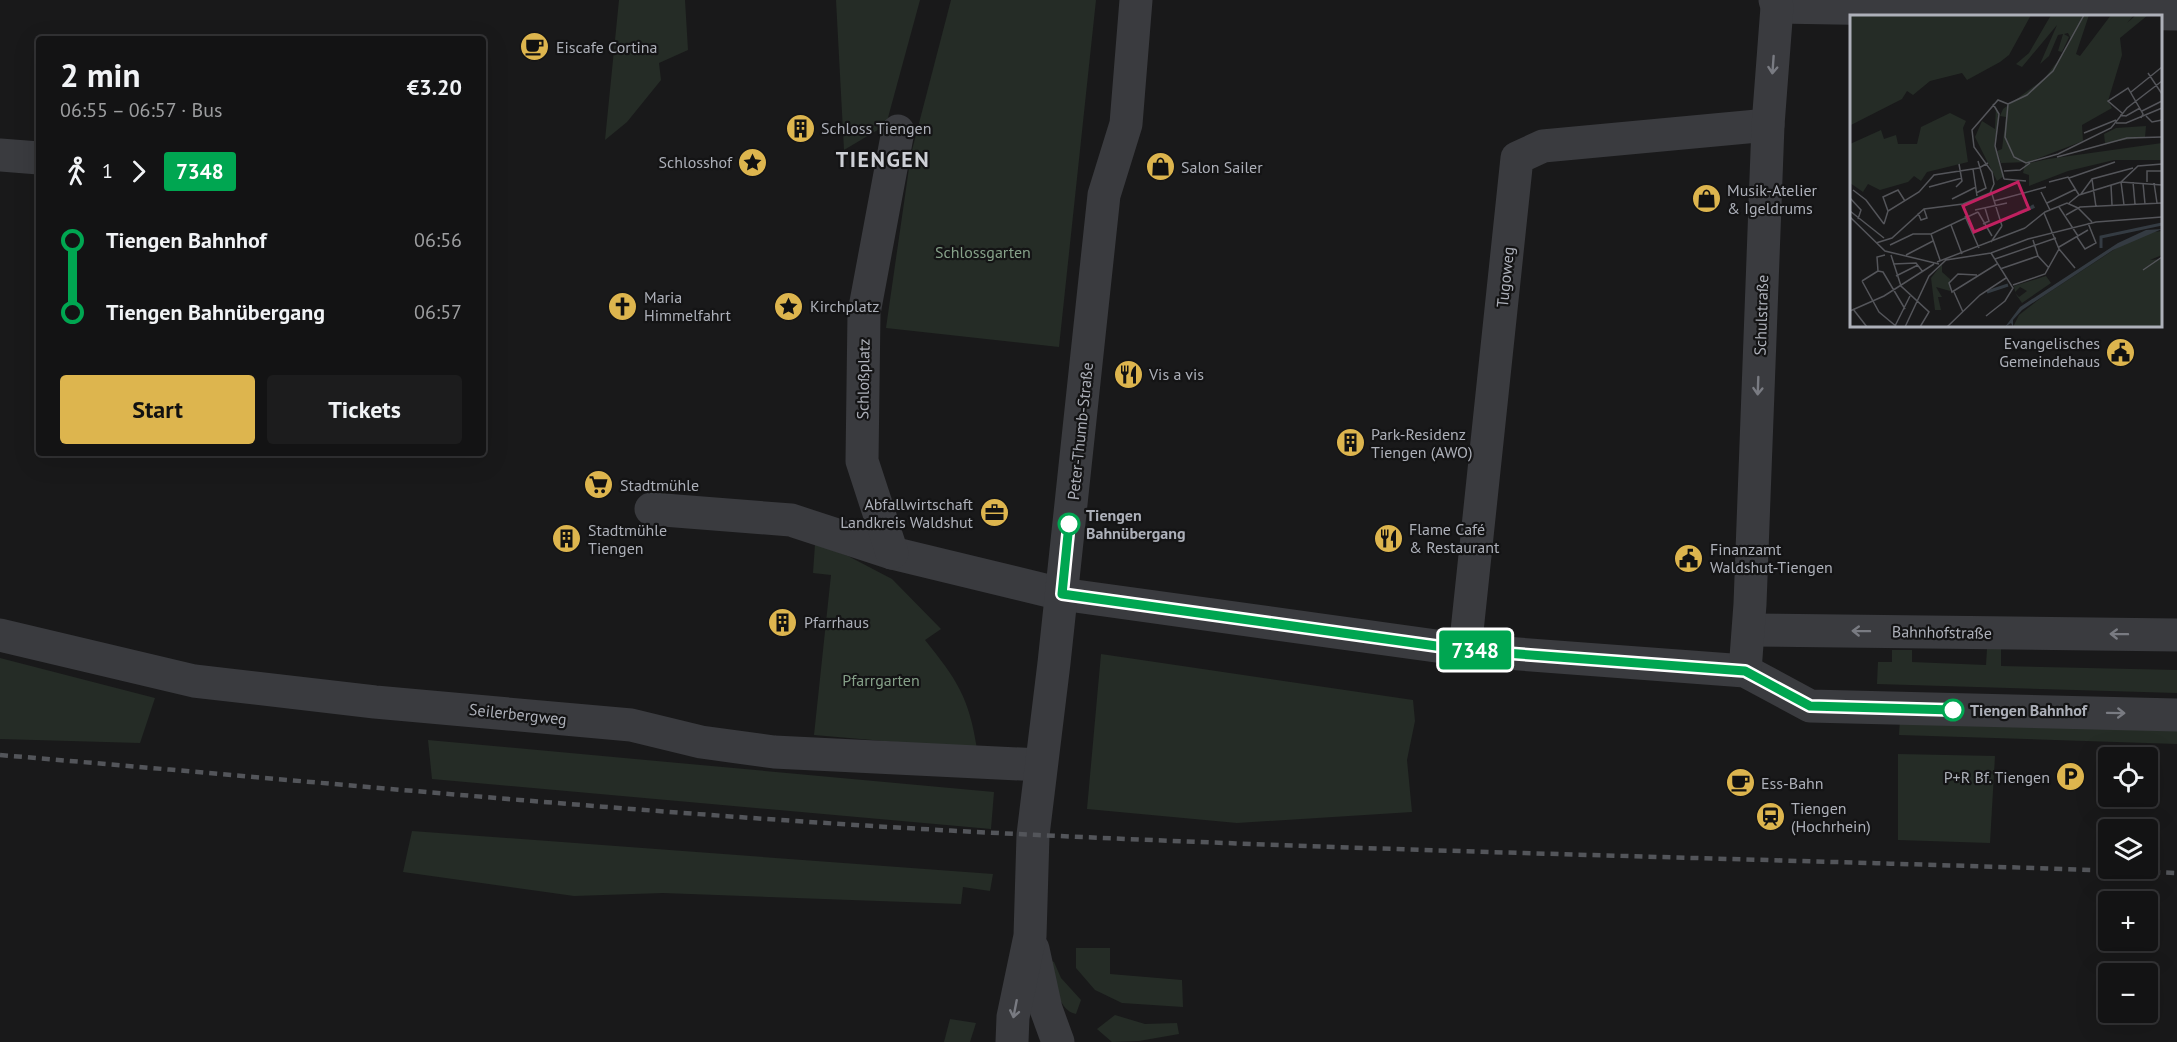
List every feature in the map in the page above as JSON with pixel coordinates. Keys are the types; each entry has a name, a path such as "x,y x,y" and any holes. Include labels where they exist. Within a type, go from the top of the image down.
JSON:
{"street":[{"name":"Peter-Thumb-Straße","path":"1012,1042 1013,1017 1030,936 1030,862 1062,594 1104,195 1126,124 1136,0"},
{"path":"1776,3 2177,14"},
{"name":"Schulstraße","path":"1749,630 1768,125 1776,3"},
{"name":"Tugoweg","path":"1465,650 1517,158 1543,146 1768,125"},
{"name":"Schloßplatz","path":"892,553 862,461 862,450 864,313 898,131"},
{"path":"0,155 36,158"},
{"path":"651,509 791,520 892,553 1062,594 1465,650 1745,671 1810,706 2177,715"},
{"path":"1745,671 1749,630"},
{"name":"Bahnhofstraße","path":"1749,630 2177,635"},
{"name":"Seilerbergweg","path":"0,635 194,681 375,702 476,709 631,725 701,742 774,752 1040,765"},
{"name":"Peter-Thumb-Straße","path":"1030,936 1046,1009 1058,1042"}],"green space":[{"path":"619,0 685,0 688,50 659,63 661,80 627,122 605,140"},
{"path":"836,0 920,0 886,125 844,150"},
{"name":"Schlossgarten","path":"951,0 1096,0 1059,347 886,328 911,154"},
{"name":"Pfarrgarten","path":"815,544 848,556 892,579 941,629 925,640 960,690 970,716 977,749 814,735 831,575 813,573"},
{"path":"1987,649 2001,649 2001,666 2177,670 2177,693 1877,684 1878,662 1892,662 1892,650 1912,650 1912,662 1986,665"},
{"path":"1101,654 1413,700 1415,721 1407,760 1412,812 1237,823 1087,809"},
{"path":"0,658 155,698 140,743 0,739"},
{"path":"1900,719 2177,728 2177,744 1899,735"},
{"path":"428,740 994,792 991,829 432,779"},
{"path":"1898,754 1995,756 1990,843 1898,840"},
{"path":"412,831 993,874 990,891 963,887 961,904 663,893 574,896 403,872"},
{"path":"1076,948 1110,948 1110,974 1182,980 1183,1007 1122,1003 1095,990 1076,968"},
{"path":"1047,959 1054,962 1061,978 1081,1000 1076,1014 1064,1007 1060,1000"},
{"path":"1115,1015 1145,1024 1177,1023 1179,1034 1139,1041 1112,1042 1097,1029"},
{"path":"950,1019 976,1023 970,1042 944,1042"}],"railway":[{"path":"0,755 519,800 908,828 1323,847 2177,873"}],"bus line":[{"name":"7348","path":"1069,524 1062,594 1465,650 1745,671 1810,706 1953,710"}],"place":[{"name":"Eiscafe Cortina","path":"535,47"},
{"name":"Schloss Tiengen","path":"800,128"},
{"name":"Schlosshof","path":"753,162"},
{"name":"Salon Sailer","path":"1160,167"},
{"name":"Musik-Atelier & Igeldrums","path":"1706,199"},
{"name":"Maria Himmelfahrt","path":"623,306"},
{"name":"Kirchplatz","path":"789,306"},
{"name":"Evangelisches Gemeindehaus","path":"2121,352"},
{"name":"Vis a vis","path":"1128,374"},
{"name":"Park-Residenz Tiengen (AWO)","path":"1350,443"},
{"name":"Stadtmühle","path":"599,485"},
{"name":"Abfallwirtschaft Landkreis Waldshut","path":"994,513"},
{"name":"Tiengen Bahnübergang","path":"1069,524"},
{"name":"Flame Café & Restaurant","path":"1388,538"},
{"name":"Stadtmühle Tiengen","path":"567,539"},
{"name":"Finanzamt Waldshut-Tiengen","path":"1689,558"},
{"name":"Pfarrhaus","path":"783,622"},
{"name":"Tiengen Bahnhof","path":"1953,710"},
{"name":"P+R Bf. Tiengen","path":"2071,777"},
{"name":"Ess-Bahn","path":"1740,783"},
{"name":"Tiengen (Hochrhein)","path":"1770,817"}],"district":[{"name":"TIENGEN","path":"883,159"}]}
